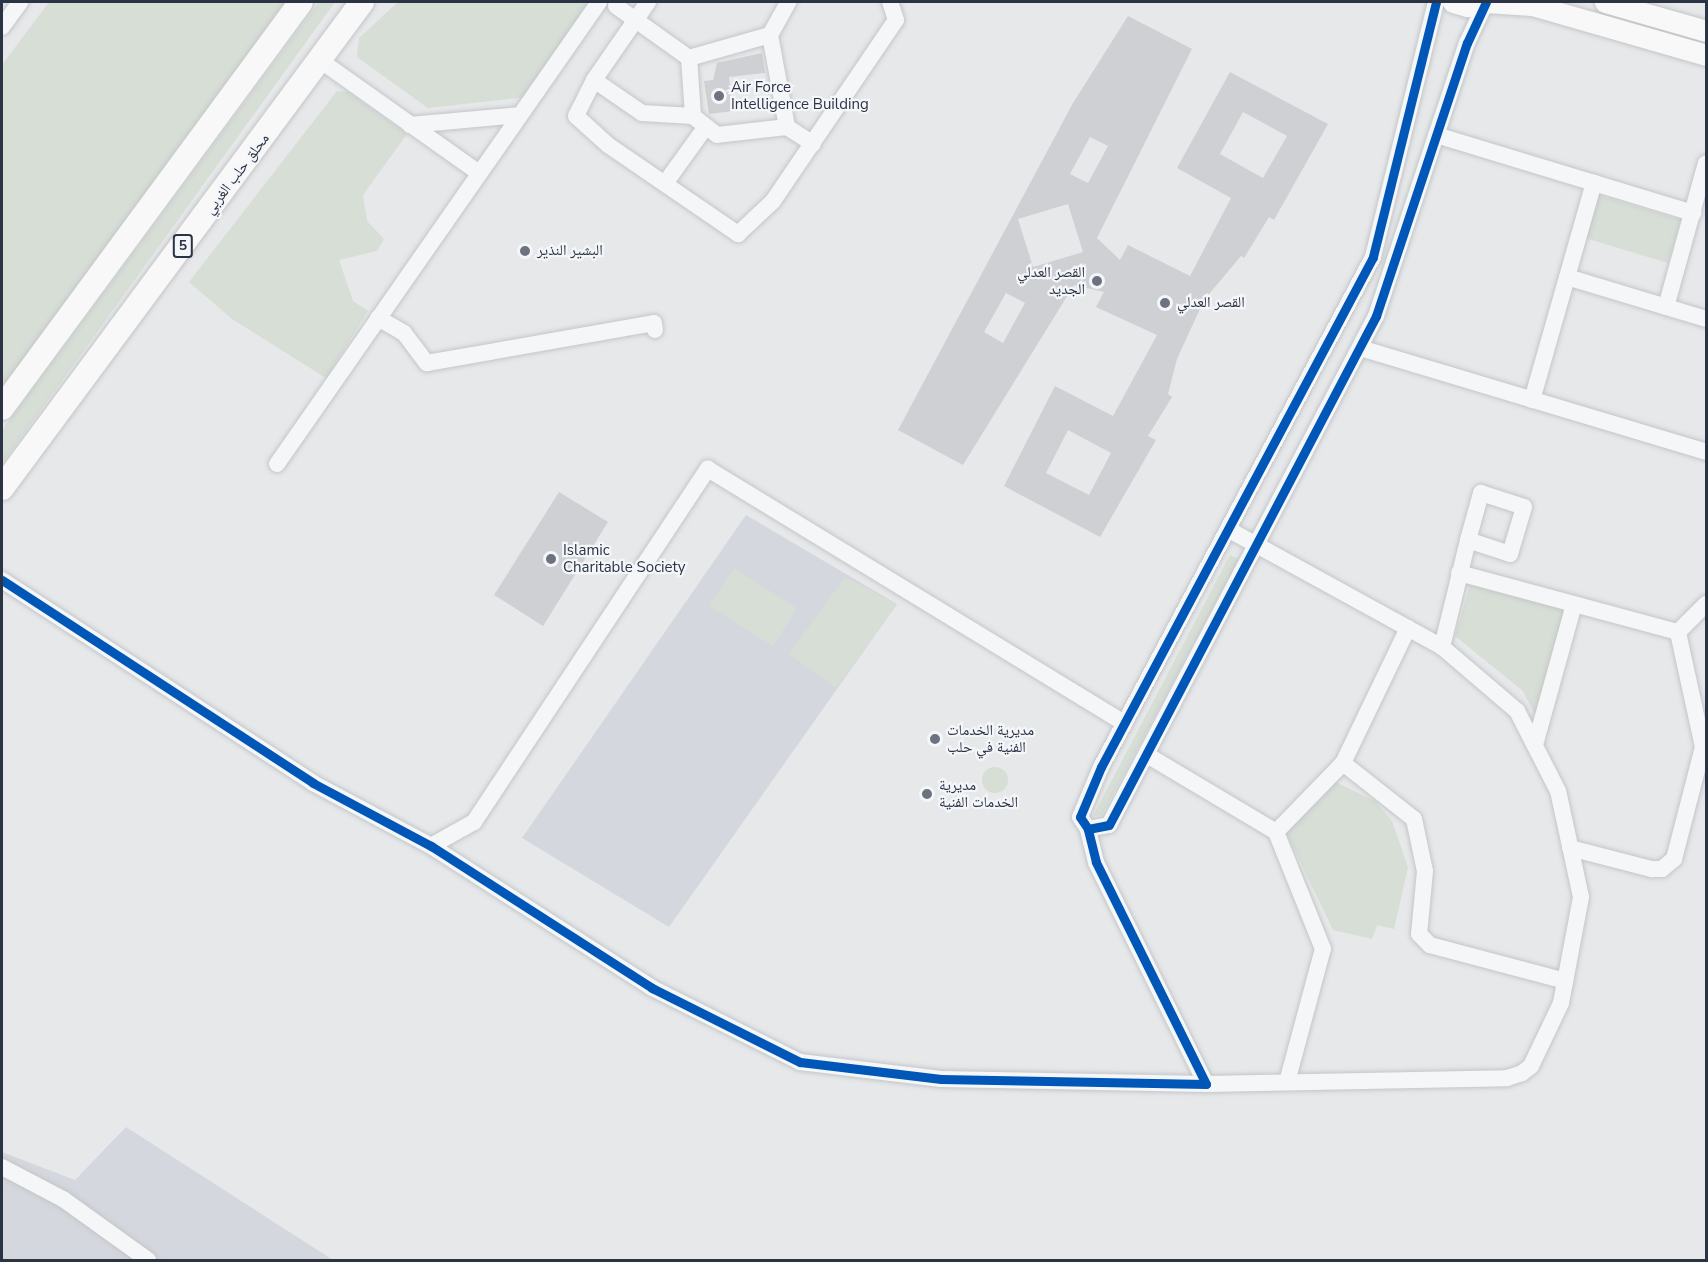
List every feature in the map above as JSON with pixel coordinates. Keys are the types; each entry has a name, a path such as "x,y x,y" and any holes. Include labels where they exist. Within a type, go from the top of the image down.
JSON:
{"highway":[{"path":"2,408 301,2"},
{"name":"محلق حلب الغربي","path":"2,488 321,62 362,2"},
{"path":"344,28 375,2"}],"main road":[{"path":"1453,2 1467,6 1487,2 1532,5 1707,55"},
{"path":"1605,2 1651,8 1707,31"}],"street":[{"path":"2,27 20,2"},
{"path":"277,464 478,172 599,2"},
{"path":"648,2 594,80 576,116 608,145 666,182 738,234 772,201 896,20 890,2"},
{"path":"787,127 770,35 788,2"},
{"path":"1206,1084 1096,862 1088,829 1080,817 1083,806 1124,723 1373,257 1436,2"},
{"path":"1088,829 1109,825 1258,546 1360,348 1393,276 1436,135 1487,2"},
{"path":"616,6 689,58 699,122 666,182"},
{"path":"689,58 770,35"},
{"path":"321,62 478,172"},
{"path":"594,80 642,113 699,122 717,135 787,127 813,144"},
{"path":"411,125 519,115"},
{"path":"1436,135 1693,213"},
{"path":"1666,307 1707,163"},
{"path":"1532,400 1594,183"},
{"path":"1567,277 1707,319"},
{"path":"378,318 404,333 427,363 654,323 655,330"},
{"path":"1360,348 1707,452"},
{"path":"431,846 474,822 708,469 1124,723"},
{"path":"2,580 313,783 431,846 652,987 800,1062 941,1079 1206,1084 1508,1078 1522,1073 1539,1050 1565,981 1581,897 1558,791 1517,711 1442,647 1229,530"},
{"path":"1442,647 1467,540"},
{"path":"1459,573 1678,632"},
{"path":"1535,745 1574,604"},
{"path":"1678,632 1707,604"},
{"path":"1276,832 1344,763 1408,628"},
{"path":"1570,848 1652,869 1662,869 1674,859 1703,747 1678,632"},
{"path":"1147,755 1276,832 1323,949 1287,1082"},
{"path":"1344,763 1414,819 1425,871 1418,927 1422,940 1565,981"},
{"path":"2,1167 63,1199 148,1260"}],"shaded area":[{"path":"49,2 285,2 2,392 2,65"},
{"path":"319,2 335,2 2,464 2,430"},
{"path":"398,2 590,2 527,97 428,108 357,57 359,38"},
{"path":"337,91 348,92 407,134 363,195 367,221 384,239 377,251 339,260 353,301 368,311 326,378 232,319 189,282"},
{"path":"1598,195 1681,220 1668,263 1585,238"},
{"path":"746,515 897,604 669,927 522,838"},
{"path":"1230,555 1239,559 1102,815 1093,816"},
{"path":"734,568 797,608 773,646 709,606"},
{"path":"1473,575 1565,601 1567,612 1538,721 1523,691 1455,636"},
{"path":"845,577 897,604 836,688 789,654"},
{"path":"995,767 1004,771 1008,780 1004,789 995,793 986,789 982,780 986,771"},
{"path":"1321,775 1375,801 1392,821 1408,867 1394,929 1377,925 1372,939 1333,930 1286,832"},
{"path":"126,1127 333,1260 2,1260 2,1152 75,1180"}],"building":[{"name":"القصر العدلي الجديد","path":"1128,16 1192,49 1097,238 1120,260 1128,245 1190,276 1231,198 1177,168 1230,72 1328,124 1274,220 1269,217 1244,258 1241,256 1204,300 1177,359 1168,394 1172,397 1148,436 1156,440 1100,537 1004,486 1055,386 1113,416 1157,335 1096,307 1104,292 1074,285 963,465 898,430 1073,103","holes":["1243,112 1287,136 1263,178 1220,154","1090,137 1108,146 1088,183 1070,174","1068,204 1083,252 1033,267 1018,219","1006,293 1025,303 1003,343 984,332","1068,430 1111,453 1089,495 1046,473"]},
{"name":"Air Force Intelligence Building","path":"762,53 765,73 729,77 733,111 709,114 704,81 713,80 717,63"},
{"name":"Islamic Charitable Society","path":"559,492 608,522 543,626 494,595"}],"cycle path":[{"path":"1436,2 1373,257 1101,767 1080,817 1088,829 1109,825 1376,316 1467,43 1486,2"},
{"path":"2,580 313,783 431,846 652,988 800,1062 941,1079 1206,1084 1096,862 1088,829"}],"place":[{"name":"Air Force Intelligence Building","path":"719,96"},
{"name":"البشير النذير","path":"525,251"},
{"name":"القصر العدلي الجديد","path":"1097,281"},
{"name":"القصر العدلي","path":"1165,303"},
{"name":"Islamic Charitable Society","path":"551,559"},
{"name":"مديرية الخدمات الفنية في حلب","path":"935,739"},
{"name":"مديرية الخدمات الفنية","path":"927,794"}]}
